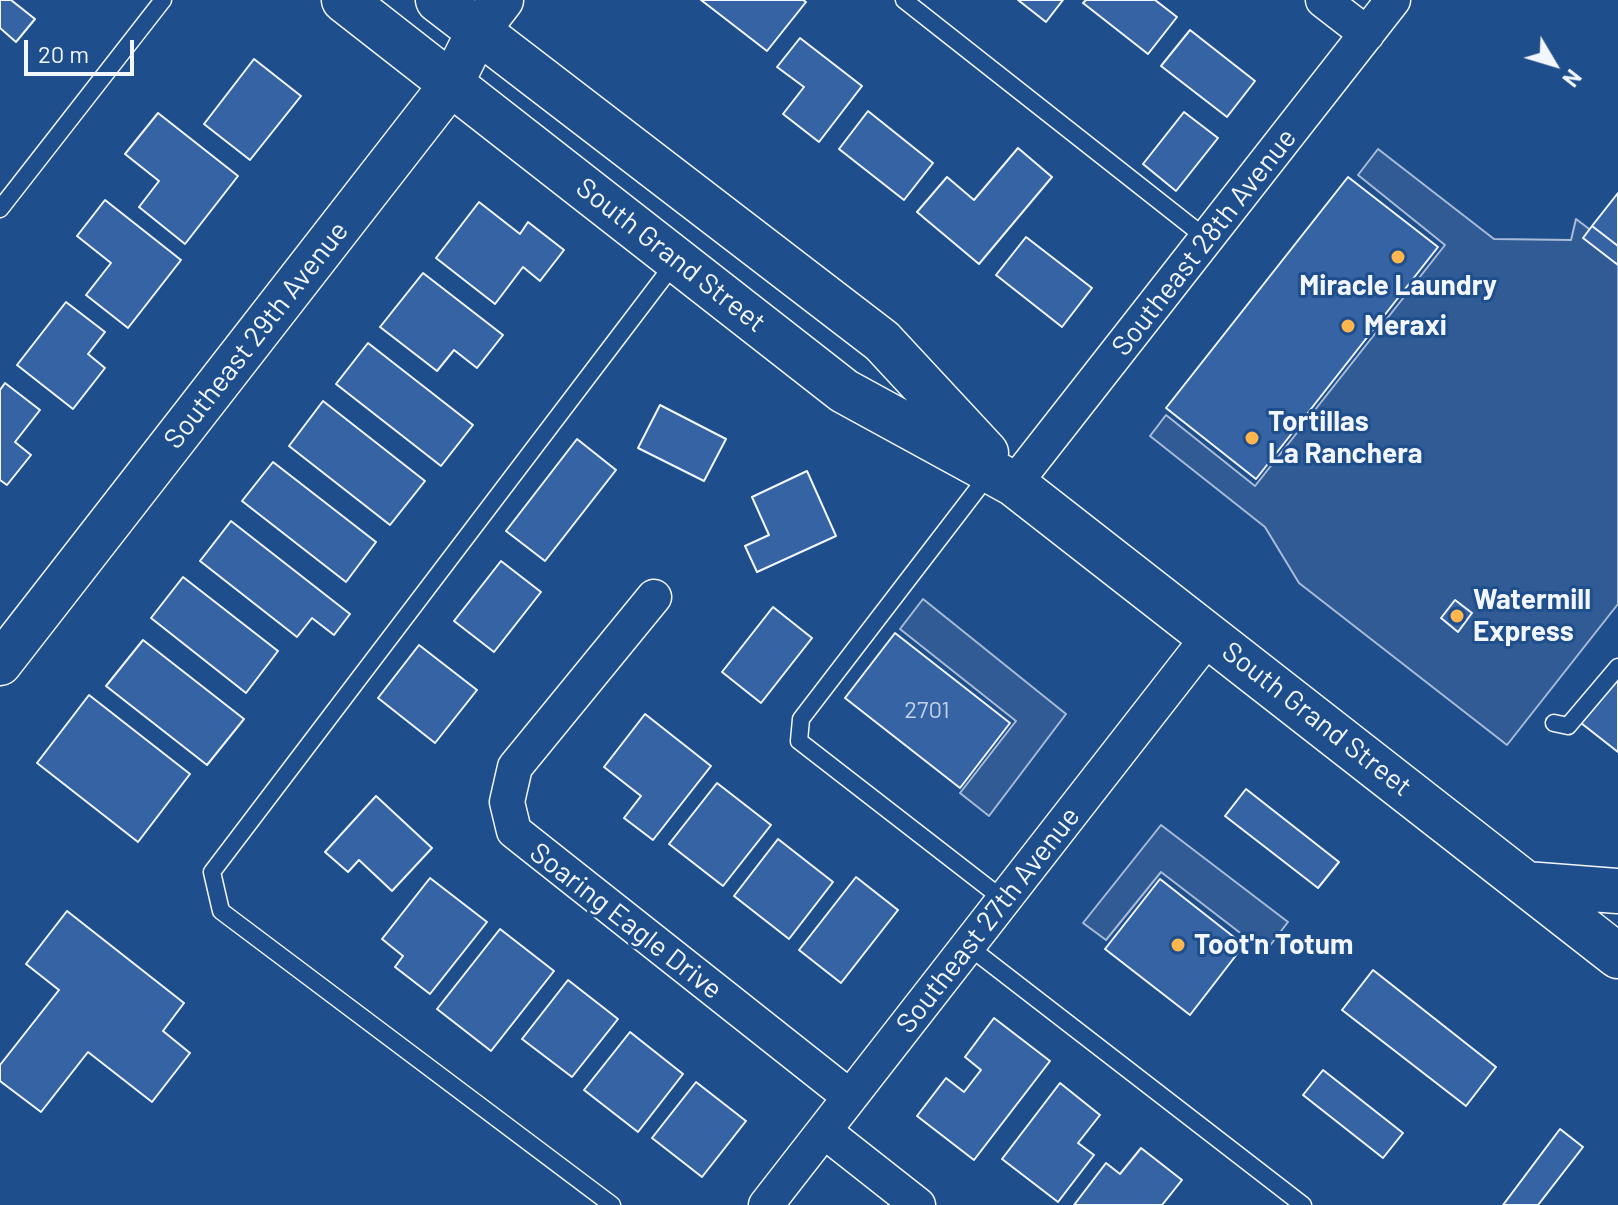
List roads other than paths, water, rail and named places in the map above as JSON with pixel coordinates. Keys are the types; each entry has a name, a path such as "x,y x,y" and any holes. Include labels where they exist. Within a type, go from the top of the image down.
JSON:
{"main road":[{"name":"South Grand Street","path":"344,0 844,391 1003,477 1210,635 1618,956"},
{"name":"South Grand Street","path":"438,0 490,16 882,341 1003,477"},
{"path":"1526,884 1618,891"}],"street":[{"path":"1323,0 1367,34"},
{"name":"Southeast 28th Avenue","path":"1003,477 1206,238 1393,0"},
{"name":"Southeast 29th Avenue","path":"0,664 452,83 490,16"},
{"name":"Soaring Eagle Drive","path":"654,597 515,767 507,802 514,831 538,854 850,1097"},
{"name":"Southeast 27th Avenue","path":"766,1205 1210,635"},
{"path":"824,1131 918,1205"}],"lane":[{"path":"0,209 163,0"},
{"path":"904,0 1206,238"},
{"path":"612,1205 221,911 212,872 677,260"},
{"path":"1003,477 801,719 799,741 1004,900"},
{"path":"1554,723 1568,726 1618,667"},
{"path":"968,946 1303,1205"}],"place":[{"name":"Miracle Laundry","path":"1398,257"},
{"name":"Meraxi","path":"1348,326"},
{"name":"Tortillas La Ranchera","path":"1252,438"},
{"name":"Watermill Express","path":"1457,616"},
{"name":"Toot'n Totum","path":"1178,945"}]}
